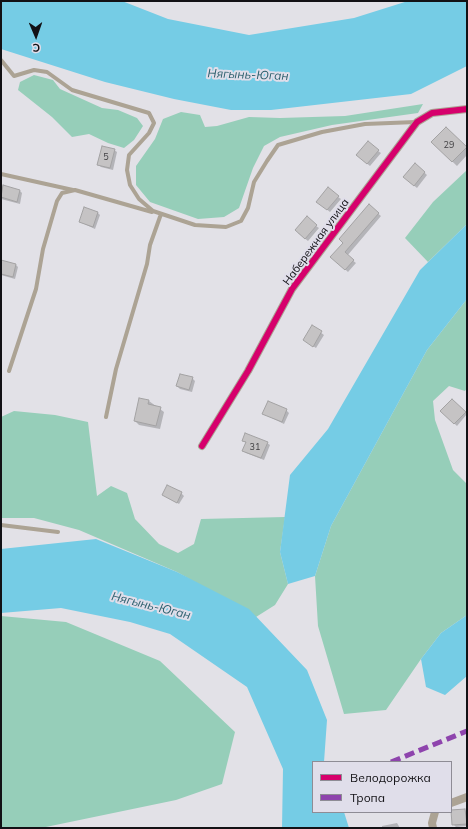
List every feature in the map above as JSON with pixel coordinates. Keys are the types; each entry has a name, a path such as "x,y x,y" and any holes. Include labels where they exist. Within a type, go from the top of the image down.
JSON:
{"street":[{"name":"Набережная улица","path":"202,446 248,371 292,289 417,122 432,113 467,108"},
{"path":"452,803 467,797"},
{"path":"433,828 434,813"}],"lane":[{"path":"1,60 14,76 34,70 47,72 72,90 149,113 154,123 149,133 129,155 126,170 130,185 139,200 153,211 161,214"},
{"path":"1,174 75,190 195,225 226,227 241,221 248,208 254,182 266,160 278,145 322,132 365,124 417,122"},
{"path":"9,371 36,289 43,249 57,201 62,193 75,190"},
{"path":"106,417 116,368 147,264 150,245 161,214"},
{"path":"1,525 58,532"}],"green space":[{"path":"34,75 53,80 60,89 102,108 118,110 137,118 143,126 134,140 124,148 108,143 89,134 72,137 52,117 18,90 20,82"},
{"path":"423,104 418,113 332,125 280,137 264,146 253,168 239,208 224,217 198,219 150,202 136,185 136,166 155,139 163,119 181,112 200,115 205,127 217,126 249,117 280,118 345,116"},
{"path":"467,170 467,224 428,262 405,238 433,202"},
{"path":"467,299 467,388 465,391 449,386 433,401 435,420 453,470 467,484 467,615 441,633 386,710 344,714 318,626 315,576 331,526 427,350"},
{"path":"14,411 55,415 88,422 97,496 111,486 127,493 135,519 159,544 178,553 194,544 201,519 285,517 280,552 288,584 275,605 256,617 177,572 79,530 34,518 1,518 1,417"},
{"path":"1,616 66,622 160,661 235,732 222,784 176,800 41,828 1,828"}],"water":[{"name":"Нягынь-Юган","path":"1,1 122,1 168,19 249,35 354,18 408,1 467,1 467,66 411,94 271,110 231,110 174,99 105,82 1,49"},
{"path":"467,224 467,299 427,350 331,526 315,576 288,584 280,552 290,475 328,429 420,270"},
{"name":"Нягынь-Юган","path":"96,539 177,572 249,609 307,670 327,720 324,761 312,761 312,813 344,813 349,828 282,828 283,769 247,687 170,634 130,622 61,608 1,613 1,549"},
{"path":"467,615 467,676 445,695 426,687 421,659 441,633"}],"building":[{"path":"446,127 467,147 452,162 431,142"},
{"path":"368,141 379,150 367,164 356,155"},
{"path":"102,146 115,149 110,168 97,165"},
{"path":"415,163 425,172 414,186 403,177"},
{"path":"3,185 20,190 17,202 1,197"},
{"path":"328,187 339,196 327,210 316,202"},
{"path":"369,204 379,213 345,252 354,260 345,270 330,257 343,243 339,239"},
{"path":"84,207 98,212 93,227 79,222"},
{"path":"307,216 317,225 305,239 295,230"},
{"path":"1,260 16,264 13,277 1,274"},
{"path":"312,325 322,331 313,347 303,340"},
{"path":"180,374 193,377 189,390 176,386"},
{"path":"139,398 149,400 148,404 161,407 156,426 134,421"},
{"path":"452,399 466,412 454,424 440,411"},
{"path":"268,401 287,409 282,422 262,414"},
{"path":"245,433 268,442 261,458 242,451 246,442 242,441"},
{"path":"167,485 182,492 177,503 162,495"},
{"path":"465,809 467,824 452,825 452,810"}],"marked path":[{"path":"393,761 467,731"}],"cycle path":[{"path":"202,446 248,371 292,289 417,122 432,113 467,109"}]}
